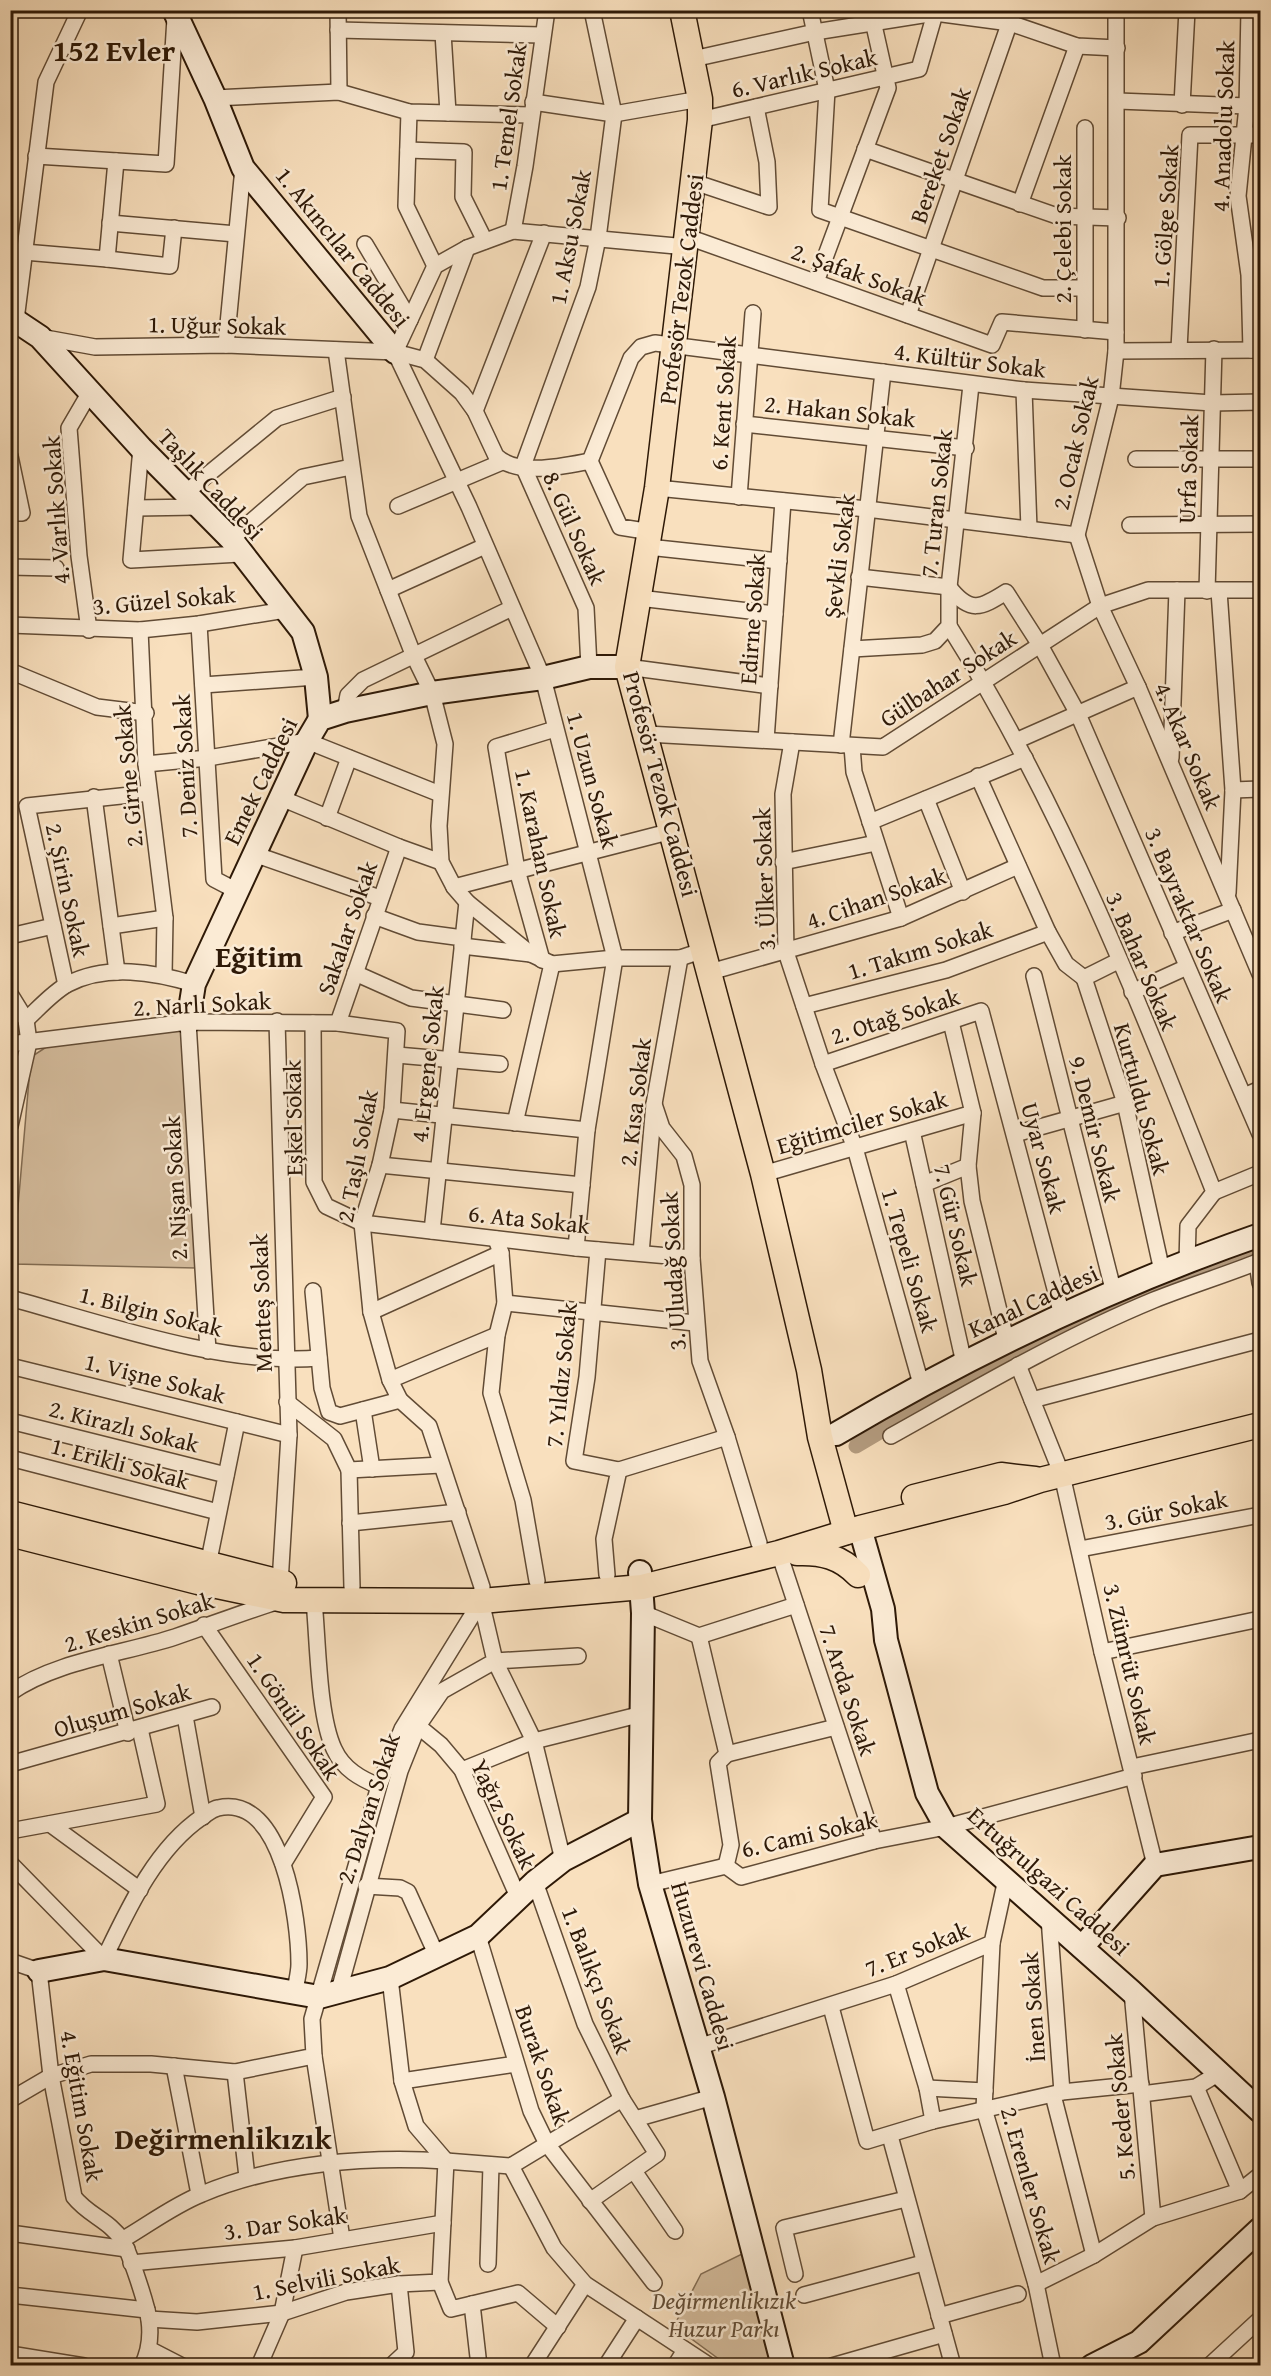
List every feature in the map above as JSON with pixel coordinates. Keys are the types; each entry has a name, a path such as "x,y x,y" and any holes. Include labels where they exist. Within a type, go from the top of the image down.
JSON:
{"main road":[{"name":"Profesör Tezok Caddesi","path":"682,10 693,59 700,110 694,182 650,539 627,668 647,734 763,1174 809,1370"},
{"path":"809,1370 836,1434 851,1522"},
{"path":"809,1370 820,1437 851,1522"},
{"path":"10,1513 208,1565 314,1601 482,1594 641,1580 769,1548 1000,1475 1051,1477 1260,1425"},
{"path":"10,1534 198,1582 282,1592 352,1587 482,1594 537,1581 608,1575 641,1580"},
{"path":"769,1548 825,1554 848,1564 858,1575"}],"street":[{"path":"13,319 46,82 80,10"},
{"path":"338,10 339,92"},
{"name":"1. Temel Sokak","path":"513,231 547,10"},
{"name":"1. Aksu Sokak","path":"523,466 588,287 598,238 614,114 592,10"},
{"path":"810,10 826,90 820,210 1043,288 1083,288"},
{"name":"2. Ocak Sokak","path":"657,488 958,519 1077,536 1111,397 1116,351 1118,101 1116,10"},
{"path":"1182,105 1187,10"},
{"name":"4. Anadolu Sokak","path":"1250,10 1254,81 1242,135 1238,196 1255,272 1256,350"},
{"path":"36,156 166,164 175,11"},
{"name":"1. Akıncılar Caddesi","path":"175,11 215,98 243,168 395,352 425,360 462,393 475,411 496,456 502,462"},
{"path":"693,59 815,32 936,12 1012,17 1077,46 1117,48"},
{"name":"6. Varlık Sokak","path":"215,98 339,92 409,112 448,113 532,109 614,114 756,107 919,69 936,12"},
{"name":"Bereket Sokak","path":"908,315 1012,17"},
{"path":"816,282 888,88 873,21"},
{"path":"338,30 542,35"},
{"path":"443,33 448,113"},
{"path":"1020,204 1077,46"},
{"path":"1118,101 1248,106"},
{"path":"694,182 769,207 767,162 756,107"},
{"path":"409,112 406,206 435,266"},
{"name":"2. Çelebi Sokak","path":"1085,128 1083,288 1085,330"},
{"name":"1. Gölge Sokak","path":"1179,350 1190,135 1242,135"},
{"path":"1242,135 1260,135"},
{"path":"865,149 1057,216 1118,218"},
{"path":"408,150 464,152 463,197 485,241"},
{"path":"107,259 116,161"},
{"path":"226,345 243,168"},
{"path":"110,223 236,234"},
{"path":"24,252 170,266 174,228"},
{"path":"395,352 435,266 467,248 513,231"},
{"name":"2. Şafak Sokak","path":"513,231 687,242 816,282 992,345 1002,322 1085,330"},
{"path":"475,411 544,233"},
{"path":"365,244 410,320"},
{"path":"425,360 467,248"},
{"name":"6. Kent Sokak","path":"739,497 753,313"},
{"name":"Taşlık Caddesi","path":"13,319 40,337 141,448 236,546 303,632 316,677 320,719"},
{"path":"1085,330 1116,332"},
{"name":"1. Uğur Sokak","path":"40,337 95,347 226,345 395,352"},
{"name":"4. Kültür Sokak","path":"590,461 631,358 641,347 655,343 971,385 1212,403 1260,402"},
{"name":"Urfa Sokak","path":"1214,349 1209,525 1213,591 1233,790 1230,904"},
{"path":"336,350 358,516 413,654 432,693 444,744 440,794 441,862 454,887 467,902 542,959 515,1123"},
{"path":"1116,351 1256,350"},
{"name":"1. Uzun Sokak","path":"395,352 456,481 543,678 615,958 587,1130 576,1248"},
{"name":"Şevkli Sokak","path":"883,372 852,648 847,745 901,918"},
{"name":"7. Turan Sokak","path":"949,626 949,587 966,448 971,385"},
{"path":"1024,390 1029,528"},
{"name":"4. Varlık Sokak","path":"89,630 79,556 69,428 90,392"},
{"path":"135,508 191,500 277,418 342,397"},
{"name":"2. Hakan Sokak","path":"744,424 876,436 966,448"},
{"path":"141,448 131,560 236,546 303,477 351,467"},
{"path":"10,456 22,513 10,513"},
{"path":"1136,459 1260,459"},
{"path":"398,506 502,462 543,469 590,461 620,527 650,539 779,561"},
{"name":"8. Gül Sokak","path":"523,466 586,608 589,668"},
{"name":"Edirne Sokak","path":"766,740 783,501"},
{"path":"1130,525 1260,524"},
{"name":"4. Akar Sokak","path":"1077,536 1100,606 1138,687 1230,904 1254,942 1260,974"},
{"path":"388,590 485,546"},
{"path":"10,567 56,568"},
{"path":"859,577 949,587"},
{"name":"3. Bayraktar Sokak","path":"949,587 958,598 983,607 1006,592 1040,645 1078,714 1260,1134"},
{"name":"Gülbahar Sokak","path":"647,734 883,747 1100,606 1148,590 1260,590"},
{"path":"1171,764 1178,590"},
{"path":"639,598 775,614"},
{"path":"345,711 348,695 357,684 413,654 512,608"},
{"name":"3. Güzel Sokak","path":"10,625 89,630 140,630 199,624 285,610"},
{"name":"7. Deniz Sokak","path":"199,624 214,879 237,891"},
{"path":"852,648 922,645 935,641 949,626 984,682"},
{"name":"2. Girne Sokak","path":"140,630 146,713 146,764 165,918 164,975"},
{"name":"Emek Caddesi","path":"188,1022 194,984 307,741 320,719 345,711 432,693 543,678 589,668 627,668"},
{"path":"627,668 770,687"},
{"path":"10,670 97,707 146,713"},
{"path":"203,685 316,677"},
{"name":"3. Bahar Sokak","path":"984,682 1018,740 1072,854 1132,992 1214,1192"},
{"path":"1018,740 1138,687"},
{"name":"1. Karahan Sokak","path":"542,959 517,870 495,747 555,729"},
{"path":"146,764 208,758 307,741 440,794"},
{"name":"3. Ülker Sokak","path":"792,742 783,794 786,952 823,1064 855,1148"},
{"path":"327,818 350,758"},
{"path":"870,822 1025,758"},
{"path":"978,776 1048,932 1066,964 1084,978 1118,962"},
{"path":"1233,790 1260,789"},
{"path":"117,972 94,797 149,793"},
{"name":"2. Şirin Sokak","path":"66,985 27,806 94,797"},
{"path":"280,798 399,848 441,862"},
{"path":"926,799 963,892"},
{"path":"454,887 672,831"},
{"path":"783,862 876,843"},
{"name":"Sakalar Sokak","path":"338,1023 399,848"},
{"path":"254,854 380,898"},
{"name":"4. Cihan Sokak","path":"374,916 418,932 542,959 680,958 707,961 786,952 901,918 1018,867"},
{"name":"4. Ergene Sokak","path":"432,1231 448,1059 467,902"},
{"path":"1172,933 1230,904"},
{"path":"111,926 165,918"},
{"path":"10,936 53,926"},
{"name":"1. Takım Sokak","path":"804,1006 946,970 1048,932"},
{"name":"2. Kısa Sokak","path":"641,1253 654,1104 680,958"},
{"path":"1132,992 1187,967"},
{"path":"26,1020 66,985 89,976 117,972 164,975 194,984"},
{"path":"355,973 411,998 503,1010"},
{"name":"9. Demir Sokak","path":"1034,976 1068,1119 1114,1293"},
{"name":"Kurtuldu Sokak","path":"1084,978 1125,1104 1162,1271"},
{"path":"10,994 26,1020 29,1042 10,1126"},
{"name":"2. Otağ Sokak","path":"823,1064 981,1011"},
{"name":"Uyar Sokak","path":"981,1011 1062,1316"},
{"name":"2. Narlı Sokak","path":"10,1044 188,1022 338,1023 397,1031"},
{"name":"2. Nişan Sokak","path":"188,1022 208,1351"},
{"name":"Menteş Sokak","path":"278,1022 285,1361 289,1435 282,1592"},
{"path":"951,1022 973,1113 968,1166 972,1201 1007,1343"},
{"name":"Eşkel Sokak","path":"313,1023 314,1182 326,1206 362,1222"},
{"name":"2. Taşlı Sokak","path":"397,1031 392,1110 380,1165 362,1222 371,1312 390,1380 400,1401 429,1426 482,1594"},
{"path":"397,1055 500,1064"},
{"path":"1244,1096 1260,1089"},
{"name":"3. Uludağ Sokak","path":"654,1104 662,1128 684,1156 692,1185 692,1258 695,1323 700,1361 769,1548"},
{"path":"1015,1134 1125,1104"},
{"path":"392,1110 587,1130"},
{"name":"Eğitimciler Sokak","path":"763,1174 973,1113"},
{"name":"7. Gür Sokak","path":"912,1131 964,1363"},
{"name":"1. Tepeli Sokak","path":"855,1148 921,1384"},
{"path":"380,1165 582,1185"},
{"path":"924,1184 968,1166"},
{"path":"1187,1262 1188,1226 1214,1192 1260,1173"},
{"name":"6. Ata Sokak","path":"362,1222 432,1231 498,1246 576,1248 692,1258"},
{"name":"Kanal Caddesi","path":"836,1434 921,1384 1062,1316 1162,1271 1260,1235"},
{"path":"371,1312 498,1246 505,1303 497,1335 491,1393 523,1500 537,1581"},
{"name":"7. Yıldız Sokak","path":"598,1250 587,1377 574,1461 619,1470"},
{"path":"1259,1262 1260,1282"},
{"name":"Kanal Caddesi","path":"891,1436 1018,1365 1154,1300 1259,1262"},
{"path":"313,1291 322,1388 329,1412 340,1416 400,1401"},
{"name":"1. Bilgin Sokak","path":"10,1298 208,1351 285,1361 319,1358"},
{"path":"505,1303 695,1323"},
{"path":"390,1380 497,1335"},
{"path":"1032,1401 1260,1340"},
{"name":"3. Zümrüt Sokak","path":"1018,1365 1032,1401 1051,1477 1080,1549 1102,1652 1155,1865"},
{"name":"1. Vişne Sokak","path":"10,1366 289,1435"},
{"path":"287,1402 334,1439 349,1470 352,1587"},
{"path":"363,1410 372,1469"},
{"name":"2. Kirazlı Sokak","path":"10,1421 226,1475"},
{"path":"208,1565 237,1422"},
{"path":"608,1575 604,1539 619,1470 727,1437"},
{"name":"1. Erikli Sokak","path":"10,1458 218,1512"},
{"path":"349,1470 441,1465"},
{"path":"350,1523 458,1512"},
{"name":"3. Gür Sokak","path":"1080,1549 1260,1515"},
{"name":"Ertuğrulgazi Caddesi","path":"851,1522 858,1575 868,1608 886,1640"},
{"name":"Ertuğrulgazi Caddesi","path":"851,1522 882,1608 886,1640 927,1793 946,1827 1132,1992 1260,2111"},
{"name":"7. Arda Sokak","path":"769,1548 796,1605 874,1841"},
{"name":"Huzurevi Caddesi","path":"641,1580 643,1613 640,1820 650,1884 713,2097 783,2366"},
{"name":"2. Keskin Sokak","path":"10,1693 27,1681 108,1654 175,1637 282,1592"},
{"path":"482,1594 495,1661 534,1741 563,1860"},
{"name":"2. Dalyan Sokak","path":"328,1995 323,1974 380,1786 402,1729 482,1594"},
{"path":"314,1601 325,1717 334,1750 356,1777 380,1786"},
{"path":"643,1613 699,1636 796,1605"},
{"path":"1102,1652 1260,1619"},
{"name":"1. Gönül Sokak","path":"204,1625 324,1797 283,1864"},
{"path":"699,1636 727,1754"},
{"path":"10,1831 157,1804 108,1654"},
{"path":"495,1661 578,1656"},
{"name":"2. Dalyan Sokak","path":"328,1995 366,1886 400,1771 418,1726 442,1690 495,1661"},
{"name":"Oluşum Sokak","path":"10,1764 134,1731 212,1707"},
{"path":"462,1770 534,1741 642,1714"},
{"path":"185,1716 202,1817"},
{"name":"Yağız Sokak","path":"418,1726 441,1745 462,1770 519,1899"},
{"path":"726,1866 731,1845 718,1763 727,1754 837,1727"},
{"name":"6. Cami Sokak","path":"650,1884 726,1866 741,1877 874,1841 946,1827 1133,1772 1260,1740"},
{"path":"104,1959 129,1906 165,1852 202,1817 216,1808 238,1808 255,1819 273,1837 289,1881 299,1965 295,1991"},
{"path":"10,1961 39,1971 104,1959 328,1995 390,1978 478,1936 535,1882 563,1860 640,1820"},
{"path":"50,1824 140,1890"},
{"path":"1082,1947 1155,1865 1260,1847"},
{"path":"10,1863 104,1959"},
{"name":"7. Er Sokak","path":"698,2047 831,2007 896,1984 992,1944 1006,1879"},
{"name":"1. Balıkçı Sokak","path":"535,1882 585,2024 622,2099 657,2154 634,2170"},
{"path":"366,1886 400,1888 408,1892 437,1956"},
{"name":"İnen Sokak","path":"1049,1918 1058,2093 1094,2255"},
{"name":"Burak Sokak","path":"478,1936 531,2111 547,2144 654,2283"},
{"name":"2. Erenler Sokak","path":"992,1944 984,2109 1036,2284 1053,2366"},
{"name":"4. Eğitim Sokak","path":"39,1971 51,2076 74,2197 83,2208 107,2222 127,2251 148,2315 149,2349 142,2366"},
{"path":"390,1978 402,2081 416,2126 446,2162 440,2282 452,2309 518,2293 558,2327"},
{"path":"896,1984 927,2088 933,2121"},
{"name":"5. Keder Sokak","path":"1132,1992 1153,2218"},
{"path":"328,1995 312,2019 314,2056 342,2239"},
{"path":"831,2007 867,2141 890,2136 933,2121 1058,2093 1196,2087 1219,2073"},
{"path":"10,2100 51,2076 91,2064 174,2066 235,2072 314,2056"},
{"path":"402,2081 516,2064"},
{"path":"174,2066 199,2194"},
{"path":"235,2072 247,2177"},
{"path":"1196,2087 1240,2191"},
{"path":"927,2088 985,2091"},
{"path":"635,2119 713,2097"},
{"path":"127,2251 199,2194 247,2177 329,2164 446,2162 511,2166 622,2099"},
{"path":"890,2136 953,2366"},
{"path":"488,2264 491,2165"},
{"path":"511,2166 554,2248 585,2284 710,2366"},
{"path":"590,2201 634,2170 675,2230"},
{"path":"1036,2284 1094,2255 1153,2218 1240,2191 1260,2175"},
{"path":"795,2274 784,2228 906,2199"},
{"name":"3. Dar Sokak","path":"10,2233 127,2251 295,2248 443,2223"},
{"path":"1092,2366 1139,2342 1260,2229"},
{"path":"260,2366 282,2313 295,2248"},
{"path":"804,2295 923,2263"},
{"name":"1. Selvili Sokak","path":"10,2295 197,2322 282,2313 346,2292 399,2284 440,2282"},
{"path":"391,2366 406,2352 399,2284"},
{"path":"532,2366 585,2284"},
{"path":"939,2316 1018,2294"},
{"path":"472,2304 478,2366"},
{"path":"606,2366 637,2318"},
{"path":"1209,2366 1260,2319"},
{"path":"832,2366 944,2334"},
{"path":"149,2349 182,2366"},
{"path":"675,2366 685,2350"},
{"path":"10,2354 84,2366"}],"green space":[{"path":"183,1028 196,1268 13,1264 31,1057 51,1044"},
{"name":"Değirmenlikızık Huzur Parkı","path":"742,2254 783,2365 727,2365 674,2326 701,2274"}],"waterway":[{"path":"856,1446 1027,1345 1150,1290 1260,1248"}],"district":[{"name":"152 Evler","path":"114,50"},
{"name":"Eğitim","path":"259,956"},
{"name":"Değirmenlikızık","path":"223,2138"}]}
